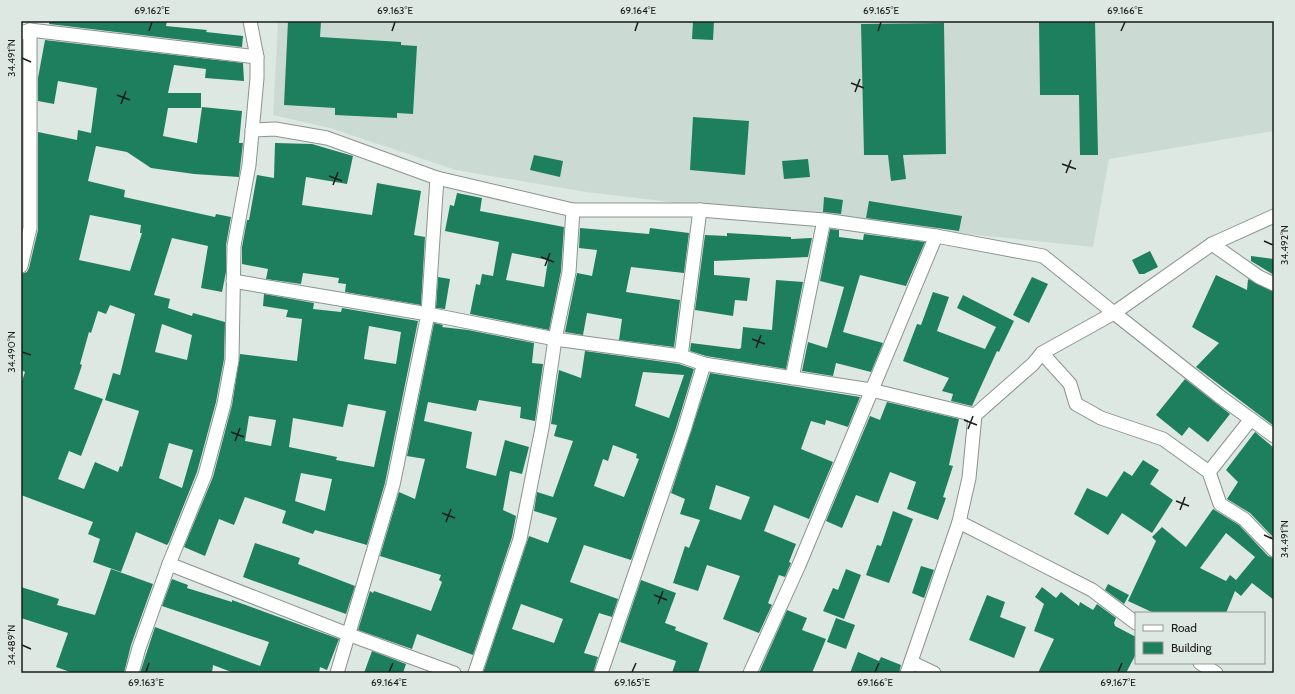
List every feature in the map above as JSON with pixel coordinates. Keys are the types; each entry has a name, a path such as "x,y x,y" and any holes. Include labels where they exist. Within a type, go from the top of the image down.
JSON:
{"street":[{"path":"132,673 139,648 169,564 205,475 224,404 232,360 234,318 234,246 249,165 258,57 250,21"},
{"path":"21,266 30,228 26,185 26,31 258,57"},
{"path":"252,130 275,129 327,138 437,178 573,210 700,210 824,220 936,236 1043,256 1114,313 1274,436"},
{"path":"337,673 350,635 392,485 428,314 437,178"},
{"path":"476,673 520,539 542,428 555,339 569,272 573,210"},
{"path":"681,356 700,210"},
{"path":"934,673 909,668 959,522 969,478 975,415 1033,364 1042,353 1114,313 1212,244 1274,216"},
{"path":"792,378 824,220"},
{"path":"750,673 799,565 936,236"},
{"path":"1212,244 1259,277 1274,284"},
{"path":"233,281 428,314 555,339 681,356 704,364 872,390 975,415"},
{"path":"1042,353 1070,384 1076,404 1101,418 1163,439 1209,472 1220,504 1244,519 1274,550"},
{"path":"601,673 684,430 704,364"},
{"path":"1209,472 1251,419"},
{"path":"959,522 1092,590 1135,623"},
{"path":"169,564 350,635 454,673"},
{"path":"1202,664 1216,673"}],"shaded area":[{"path":"278,21 1274,21 1274,131 1109,159 1093,247 738,210 586,192 456,170 330,128 273,115"}],"building":[{"path":"50,21 167,21 166,26 207,30 206,32 243,36 242,47 49,24"},
{"path":"288,21 321,21 320,37 401,42 401,45 417,46 413,114 397,113 397,118 335,115 335,108 284,105"},
{"path":"693,21 714,21 713,40 692,39"},
{"path":"1039,21 1095,21 1098,155 1080,155 1079,95 1040,95"},
{"path":"944,23 946,154 903,155 906,179 891,181 888,155 864,155 861,24"},
{"path":"45,40 243,63 244,81 205,78 206,69 174,65 168,93 201,93 201,108 168,108 163,136 197,143 202,107 242,111 239,143 243,143 239,177 194,174 151,168 127,152 96,146 88,181 125,190 124,197 215,217 216,214 231,217 226,245 226,272 222,292 201,288 208,246 172,238 154,295 170,299 168,308 192,316 193,313 225,322 224,359 216,402 197,472 169,542 167,545 136,532 121,572 93,562 100,539 88,534 93,522 21,495 21,384 25,372 21,370 21,274 27,272 29,268 38,230 38,132 77,140 78,130 91,133 97,88 58,81 54,104 38,101 38,78","holes":["90,215 141,225 140,233 142,233 130,271 79,260","110,305 135,314 120,375 113,373 105,400 139,411 122,467 120,466 118,472 95,462 84,489 58,479 69,451 81,456 103,399 74,389 82,365 80,364 89,332 91,333 98,311 106,314","162,324 192,335 187,360 155,352","169,443 193,450 182,488 159,478"]},
{"path":"21,106 22,106 21,231"},
{"path":"693,117 749,121 745,175 690,170"},
{"path":"275,143 312,144 353,156 347,184 306,177 302,205 372,215 377,183 421,191 414,235 425,237 421,305 345,292 346,284 338,283 339,278 303,273 301,284 266,279 268,269 242,264 242,247 247,220 249,220 257,175 274,178"},
{"path":"534,155 563,161 560,177 530,170"},
{"path":"808,159 810,177 784,179 782,161"},
{"path":"457,193 482,198 480,211 564,227 561,271 549,330 470,314 476,284 480,285 482,274 493,276 499,242 445,231 450,205 454,206","holes":["512,253 548,260 544,287 506,280"]},
{"path":"824,197 843,200 841,214 823,212"},
{"path":"869,201 962,216 959,231 866,218"},
{"path":"580,228 649,234 650,228 689,233 684,273 631,267 626,292 680,300 674,347 619,340 622,319 587,313 583,335 565,332 577,273 592,276 597,250 579,248"},
{"path":"830,229 839,230 839,237 863,240 864,234 925,242 906,286 860,275 843,332 883,343 871,372 836,363 833,376 802,371 808,342 827,348 844,287 820,281"},
{"path":"727,233 791,237 791,239 812,238 808,257 714,261 714,275 750,278 747,301 735,300 733,316 695,310 705,235 727,236"},
{"path":"1150,251 1158,267 1144,274 1139,274 1132,260"},
{"path":"1251,256 1274,259 1274,275 1251,261"},
{"path":"1216,275 1247,290 1248,279 1274,292 1274,426 1196,367 1219,343 1192,327"},
{"path":"438,277 450,279 445,309 436,308"},
{"path":"1032,277 1048,284 1029,323 1013,315"},
{"path":"776,280 803,282 786,369 706,356 690,351 691,343 739,349 741,348 743,327 772,330"},
{"path":"933,292 949,297 937,331 985,349 996,327 957,308 963,295 1014,321 999,352 997,351 972,406 951,401 953,394 942,391 949,378 903,361 917,324 921,325"},
{"path":"264,294 314,303 313,309 341,312 342,308 418,321 385,483 367,545 315,530 313,534 282,523 286,511 245,497 234,525 219,519 205,556 184,547 213,477 232,405 240,354 297,361 302,319 286,317 288,310 263,306","holes":["369,326 401,332 396,364 364,359","348,404 386,411 374,467 336,460 337,457 289,447 293,418 343,427","249,416 276,420 271,446 245,441","301,473 332,479 325,511 295,501"]},
{"path":"434,323 443,325 442,327 468,330 534,343 532,363 543,364 535,421 520,418 521,407 479,400 476,411 428,402 424,421 472,432 466,468 496,476 505,440 529,447 522,474 510,471 503,510 516,516 512,537 473,655 417,634 412,649 358,630 370,591 373,593 374,591 431,611 442,582 439,580 441,575 380,556 399,492 415,499 425,459 407,456"},
{"path":"585,351 679,364 694,369 676,428 631,560 584,545 570,582 618,599 612,617 599,613 584,653 598,657 593,673 483,673 529,536 548,543 557,518 534,511 537,492 553,497 573,441 554,436 557,425 551,424 559,370 581,378","holes":["643,372 684,375 669,418 635,406","613,445 637,454 636,458 639,459 624,497 594,486 603,459 608,461","521,604 563,619 554,643 512,629"]},
{"path":"710,373 860,397 848,427 826,420 825,425 811,421 801,449 833,462 809,519 774,505 764,531 796,544 789,562 791,563 785,577 779,575 768,603 772,605 759,633 723,619 740,576 707,565 698,591 673,583 685,546 689,548 700,520 680,514 685,499 671,493","holes":["716,485 750,497 741,520 709,509"]},
{"path":"1185,379 1230,414 1208,442 1189,427 1182,436 1156,415"},
{"path":"887,402 959,419 949,465 953,466 943,497 946,498 938,520 907,509 916,482 890,472 878,503 856,495 842,528 826,521 870,416 880,420"},
{"path":"1255,432 1274,448 1274,538 1250,513 1227,499 1238,482 1226,470"},
{"path":"1143,460 1159,470 1150,484 1173,500 1152,533 1122,513 1108,535 1074,514 1087,488 1107,497 1124,471 1132,476"},
{"path":"1213,509 1239,525 1268,556 1274,558 1274,600 1252,583 1241,596 1235,591 1226,612 1152,612 1128,601 1156,541 1152,537 1162,527 1186,547","holes":["1226,533 1255,557 1236,580 1230,575 1226,581 1200,568"]},
{"path":"893,511 913,519 889,583 866,575 877,545 881,546"},
{"path":"255,543 300,558 298,564 355,586 346,614 243,577"},
{"path":"921,566 934,570 924,598 912,593"},
{"path":"111,569 153,584 131,645 124,673 73,673 56,667 68,633 21,618 21,587 59,599 57,605 95,615"},
{"path":"846,569 861,575 844,619 823,611 833,588 838,590"},
{"path":"172,579 188,585 187,588 232,602 232,600 339,639 327,670 320,667 319,673 234,673 213,665 212,673 140,673 155,627 260,666 269,642 162,606"},
{"path":"641,580 676,593 665,623 676,627 675,630 708,643 698,673 672,673 676,661 620,642"},
{"path":"1108,584 1129,595 1124,604 1105,590"},
{"path":"1042,587 1056,598 1061,592 1079,606 1080,602 1093,610 1097,604 1116,618 1114,623 1115,626 1135,636 1135,656 1126,673 1038,673 1054,639 1034,631 1044,604 1035,597"},
{"path":"987,595 1005,602 1000,617 1026,627 1014,658 969,640"},
{"path":"787,610 807,618 802,630 826,639 812,673 759,673"},
{"path":"836,618 855,625 846,649 827,642"},
{"path":"372,651 406,664 403,673 364,673"},
{"path":"858,652 879,661 881,657 901,665 899,673 850,673"}]}
